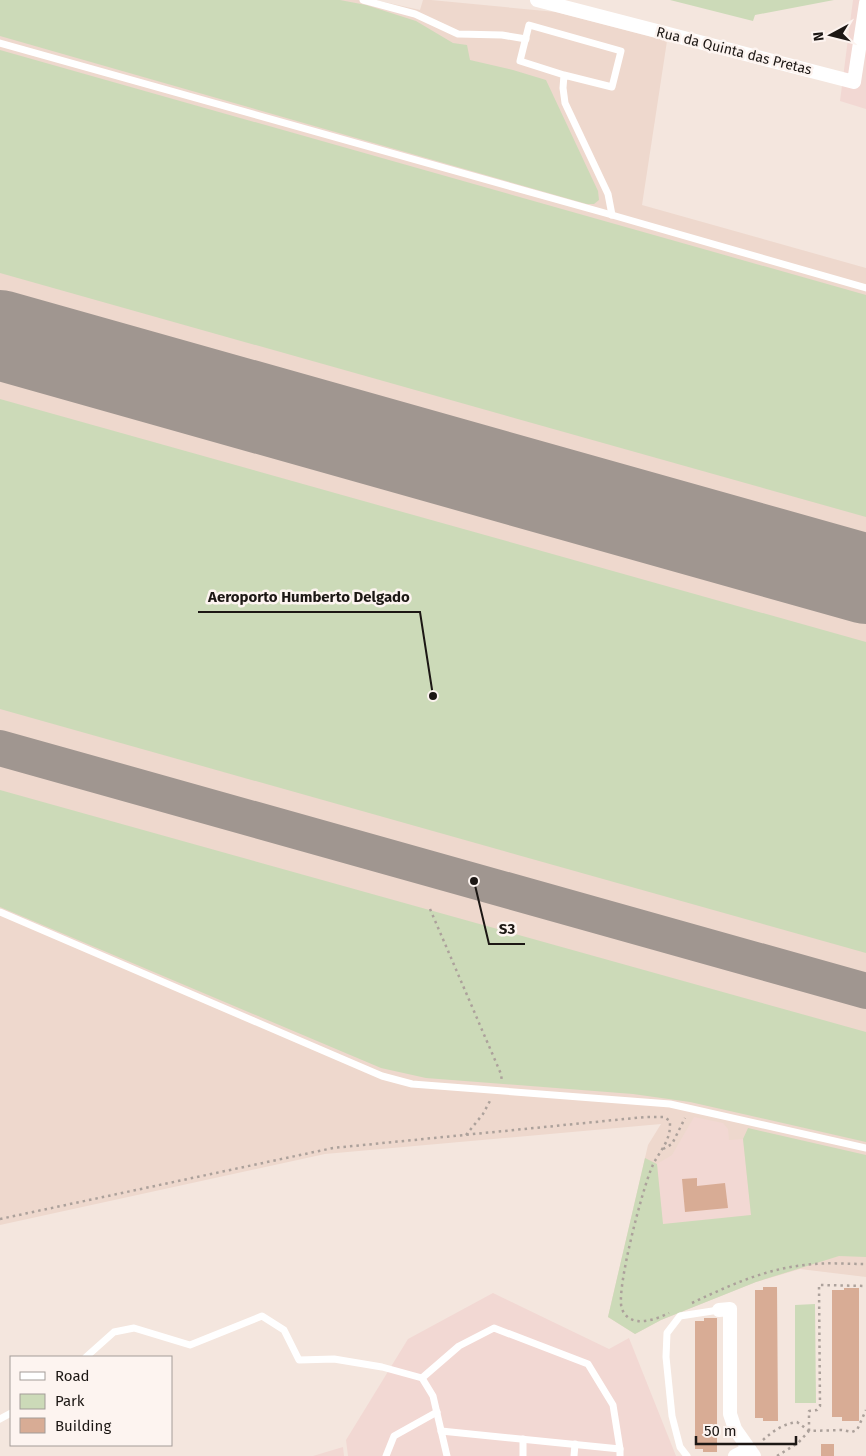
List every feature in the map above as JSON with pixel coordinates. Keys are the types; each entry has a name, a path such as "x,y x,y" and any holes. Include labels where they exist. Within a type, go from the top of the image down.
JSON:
{"street":[{"name":"Rua da Quinta das Pretas","path":"537,0 854,82 866,3"},
{"path":"719,1310 730,1309 730,1414 735,1429 751,1453 735,1456"}],"lane":[{"path":"363,0 415,14 458,34 502,35 526,39"},
{"path":"529,25 621,51 612,86 564,75 520,61 529,25"},
{"path":"0,43 866,288"},
{"path":"564,75 565,103 608,194 612,215"},
{"path":"0,912 382,1076 412,1084 670,1104 866,1148"},
{"path":"687,1456 680,1446 672,1416 666,1357 667,1333 680,1316 719,1310"},
{"path":"87,1356 114,1332 134,1328 190,1345 262,1316 284,1330 299,1360 334,1359 382,1367 422,1378 433,1396 447,1456"},
{"path":"422,1378 459,1346 494,1328 588,1364 613,1405 620,1452 575,1444 441,1430"},
{"path":"386,1456 394,1436 437,1412"},
{"path":"523,1439 523,1456"},
{"path":"574,1456 575,1444"}],"path":[{"path":"430,909 501,1074 499,1091 466,1135"},
{"path":"662,1149 672,1144 690,1108"},
{"path":"0,1219 333,1148 645,1117 664,1117 670,1121 669,1136 652,1167 642,1196 622,1277 620,1298 622,1310 631,1320 640,1322 655,1320 677,1310"},
{"path":"691,1304 729,1286 775,1270 805,1264 866,1264"},
{"path":"777,1456 798,1443 809,1431 809,1411 818,1410 820,1406 819,1285 866,1286"},
{"path":"763,1440 776,1429 797,1422 809,1431 842,1430 852,1432 857,1430 866,1410"}],"shaded area":[{"path":"0,0 375,0 420,10 423,0 431,0 556,12 667,41 642,205 866,268 866,1277 800,1269 756,1282 661,1320 635,1334 608,1317 648,1145 661,1124 325,1154 0,1225"},
{"path":"853,0 866,0 866,109 840,101"},
{"path":"694,1117 723,1123 728,1129 729,1140 743,1139 751,1215 663,1225 657,1164 672,1155"},
{"path":"493,1293 609,1349 629,1338 676,1456 348,1456 346,1440 408,1339"},
{"path":"343,1447 344,1456 313,1456"}],"green space":[{"path":"0,0 340,0 366,5 416,21 453,43 467,45 470,60 546,80 598,191 599,200 594,204 587,204 0,36"},
{"path":"670,0 834,0 755,15 753,21"},
{"path":"0,50 866,295 866,517 0,273"},
{"path":"0,399 866,642 866,953 0,709"},
{"path":"0,790 866,1032 866,1142 690,1102 633,1094 426,1078 381,1068 0,907"},
{"path":"748,1128 866,1155 866,1257 839,1256 756,1282 661,1320 635,1334 608,1317 645,1158 657,1164 663,1224 751,1215 743,1139"},
{"path":"815,1304 816,1403 795,1403 795,1305"}],"building":[{"path":"697,1178 697,1186 725,1183 728,1208 685,1212 682,1179"},
{"path":"763,1287 777,1287 778,1421 763,1421 763,1418 755,1418 755,1290 763,1290"},
{"path":"844,1288 859,1288 859,1421 842,1421 842,1417 832,1417 832,1290 844,1290"},
{"path":"704,1318 717,1318 717,1452 703,1452 703,1449 695,1449 695,1321 704,1321"},
{"path":"821,1444 834,1444 834,1456 821,1456"}],"taxiway":[{"path":"0,748 866,991"}],"runway":[{"path":"0,335 866,579"}],"place":[{"name":"Aeroporto Humberto Delgado","path":"433,696"},
{"name":"S3","path":"474,881"}]}
